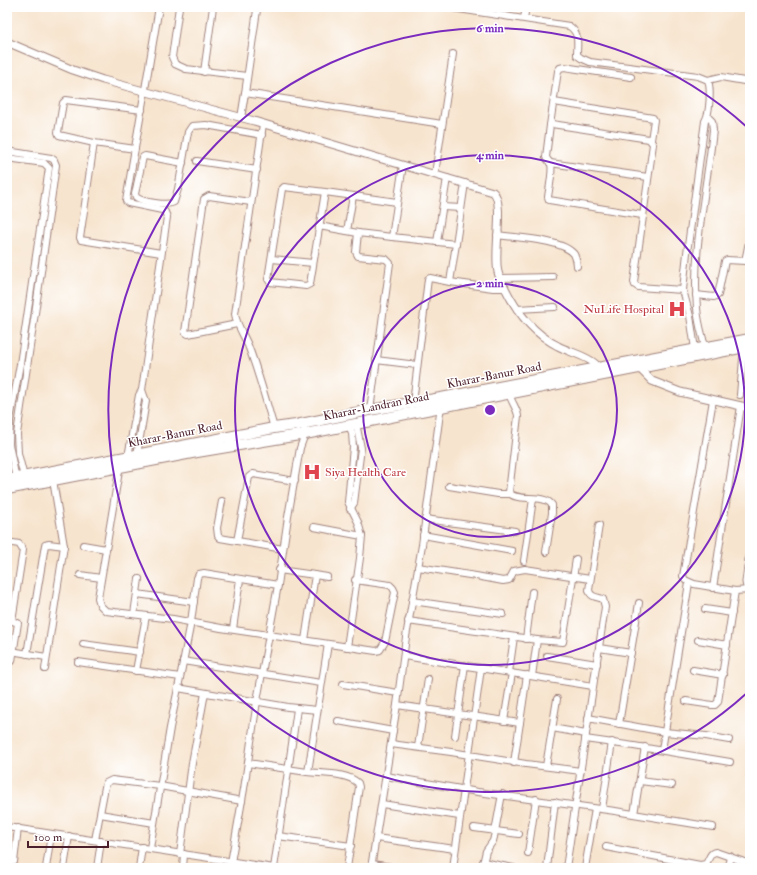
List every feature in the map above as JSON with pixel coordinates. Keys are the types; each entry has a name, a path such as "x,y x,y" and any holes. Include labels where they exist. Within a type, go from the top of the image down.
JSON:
{"highway":[{"name":"Kharar-Banur Road","path":"16,479 126,459 274,428 370,410 413,403 441,402 601,371 750,339"},
{"name":"Kharar-Landran Road","path":"7,489 53,480 126,459 197,452 305,434 441,402 509,393 601,371 639,368 694,351 747,347"}],"street":[{"path":"159,7 126,201 128,203 162,210 166,214 142,390 139,395 106,549 98,598 100,605 106,611 110,612 191,622 376,651 383,647 391,617 395,592 390,585 355,580"},
{"path":"179,7 172,50 173,61 179,67 204,72 247,76"},
{"path":"204,72 213,7"},
{"path":"446,7 487,10 569,26 574,30 577,42 577,55 590,62 698,76 708,80 721,77 750,82"},
{"path":"524,18 526,7"},
{"path":"241,118 257,10"},
{"path":"7,42 73,70 493,192 497,195 499,205 497,264 500,278 505,288 526,321 539,335 559,347 588,360 601,371"},
{"path":"435,174 453,54"},
{"path":"631,77 560,68 558,71 546,157 546,160 550,163 551,169 548,197 549,200 642,215"},
{"path":"694,351 690,316 683,290 705,126 708,117 710,87 708,80"},
{"path":"245,93 442,124"},
{"path":"135,150 94,143 61,136 58,134 63,102 66,100 142,110"},
{"path":"554,102 652,118 654,120 651,140 653,144 634,278 635,285 638,287 683,290"},
{"path":"694,351 698,323 696,295 697,254 713,130 712,121 708,117"},
{"path":"263,124 235,314 237,324 249,347 274,428"},
{"path":"183,163 147,155 143,157 135,194 136,197 140,200 168,204 174,202 178,189 183,163 188,132 192,126 206,125 262,135"},
{"path":"550,125 651,140"},
{"path":"94,143 80,238 81,240 161,253"},
{"path":"7,151 51,158 54,160 56,166 17,434 18,453 16,479"},
{"path":"7,158 32,160 44,163 49,168 10,420 9,444 16,479"},
{"path":"47,165 54,160"},
{"path":"197,161 257,170"},
{"path":"550,163 648,177"},
{"path":"392,237 403,165"},
{"path":"437,242 447,178"},
{"path":"450,282 465,183"},
{"path":"325,192 310,283 308,286 272,283 268,279 281,192 283,188 325,192 397,202"},
{"path":"237,324 188,334 185,332 204,199 208,196 251,202"},
{"path":"347,231 353,196"},
{"path":"443,207 461,208"},
{"path":"319,226 358,233 456,244"},
{"path":"358,233 356,254 358,256 386,260 390,263 370,410"},
{"path":"497,235 559,244 573,253 577,266"},
{"path":"696,295 717,297 725,261 745,261 750,237"},
{"path":"272,259 313,264"},
{"path":"34,267 42,268"},
{"path":"500,278 553,277"},
{"path":"413,403 428,279 430,278 493,288 505,288"},
{"path":"518,309 555,307"},
{"path":"25,329 33,330"},
{"path":"740,395 747,347"},
{"path":"376,360 417,366"},
{"path":"639,368 657,384 680,392 750,408"},
{"path":"509,393 518,416 508,490 510,494"},
{"path":"713,400 683,572 684,579 689,583 714,588 735,591 750,589"},
{"path":"398,868 372,866 397,705 408,621 423,535 441,402"},
{"path":"714,588 741,406"},
{"path":"230,868 300,448 305,434 303,423"},
{"path":"347,646 362,536 359,526 350,509 354,503 360,452 360,441 352,424"},
{"path":"237,541 248,477 254,474 295,481"},
{"path":"45,669 64,546 53,480"},
{"path":"449,486 498,494 510,494 513,496 550,502 552,508 546,552"},
{"path":"524,561 534,499"},
{"path":"222,501 217,528 218,536 220,538 283,548"},
{"path":"425,519 515,531"},
{"path":"566,868 605,603 602,598 592,596 589,593 598,525"},
{"path":"314,527 362,536"},
{"path":"423,535 512,551"},
{"path":"7,542 19,544 23,550 9,621 18,623 12,661 7,660"},
{"path":"27,654 45,545 49,544 64,546"},
{"path":"83,545 106,549"},
{"path":"750,551 746,582 747,587 750,589"},
{"path":"408,621 561,643 564,641 576,559"},
{"path":"418,567 503,581 509,580 514,571 521,569 590,579"},
{"path":"280,570 327,577"},
{"path":"150,848 170,728 191,622 197,578 201,573 278,585"},
{"path":"80,575 101,578"},
{"path":"305,640 315,575"},
{"path":"134,614 139,579"},
{"path":"233,629 240,579"},
{"path":"662,750 689,583"},
{"path":"686,701 712,705 717,704 718,702 735,591"},
{"path":"526,639 532,592"},
{"path":"137,594 194,602"},
{"path":"412,601 503,614"},
{"path":"619,724 639,603"},
{"path":"705,609 732,613"},
{"path":"136,670 146,616"},
{"path":"504,720 514,637"},
{"path":"514,763 520,723 537,640"},
{"path":"698,640 727,645"},
{"path":"83,644 140,652"},
{"path":"308,772 328,644"},
{"path":"599,648 631,653"},
{"path":"17,652 46,657"},
{"path":"404,656 593,686"},
{"path":"547,656 597,664"},
{"path":"183,661 321,683"},
{"path":"78,662 180,677"},
{"path":"455,736 465,665"},
{"path":"452,868 481,668"},
{"path":"693,670 722,676"},
{"path":"418,747 428,679"},
{"path":"343,684 398,693"},
{"path":"178,688 317,710"},
{"path":"182,868 187,792 195,741 205,693"},
{"path":"546,766 557,699"},
{"path":"397,705 520,723"},
{"path":"7,827 274,868 297,708"},
{"path":"588,718 665,732 729,740"},
{"path":"338,721 393,730"},
{"path":"552,728 612,742 730,762"},
{"path":"585,868 599,809 612,742"},
{"path":"391,744 514,763 581,771"},
{"path":"634,814 645,748"},
{"path":"248,763 329,774 358,782 359,787 347,868"},
{"path":"386,776 713,827"},
{"path":"97,868 100,814 105,787 109,781 116,780 160,786 242,801"},
{"path":"640,781 672,785"},
{"path":"502,794 496,831 493,841 486,851 482,865 513,868"},
{"path":"528,853 536,799"},
{"path":"547,868 555,802"},
{"path":"382,804 459,816"},
{"path":"100,814 154,823"},
{"path":"14,862 18,828"},
{"path":"474,828 520,834"},
{"path":"46,868 51,834"},
{"path":"64,868 69,836"},
{"path":"278,836 351,846"},
{"path":"376,838 455,849"},
{"path":"139,868 142,847"},
{"path":"606,847 700,865 706,864 713,852 730,856 750,864"},
{"path":"728,868 730,856"}],"place":[{"name":"NuLife Hospital","path":"677,309"},
{"name":"Siya Health Care","path":"312,472"}]}
